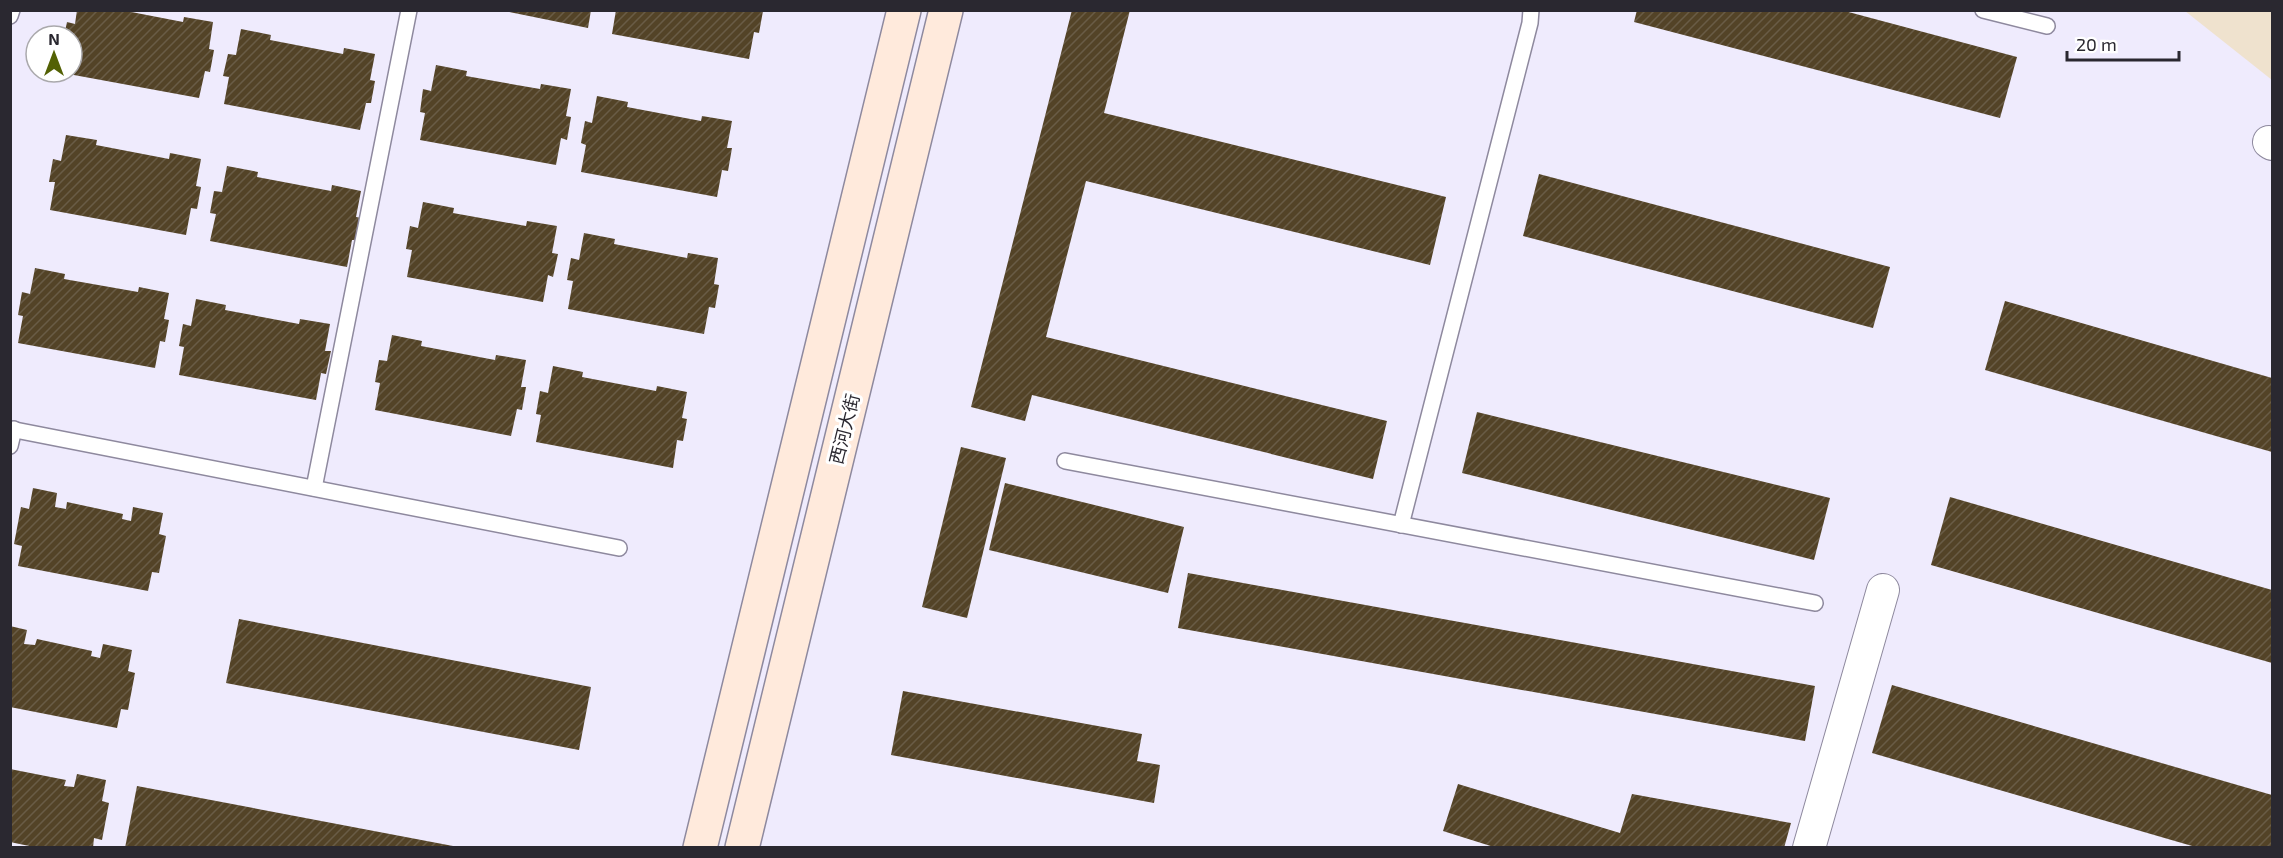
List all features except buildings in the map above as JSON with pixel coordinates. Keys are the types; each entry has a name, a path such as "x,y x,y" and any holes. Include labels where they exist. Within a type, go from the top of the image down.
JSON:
{"street":[{"path":"700,848 904,10"},
{"name":"西河大街","path":"742,848 946,10"},
{"path":"1809,848 1883,590"}],"lane":[{"path":"10,16 12,10"},
{"path":"314,488 408,10"},
{"path":"1401,525 1527,34 1531,10"},
{"path":"1983,10 2047,26"},
{"path":"10,446 12,429 619,548"},
{"path":"1065,461 1815,603"}],"shaded area":[{"path":"2185,11 2272,11 2272,80"}]}
